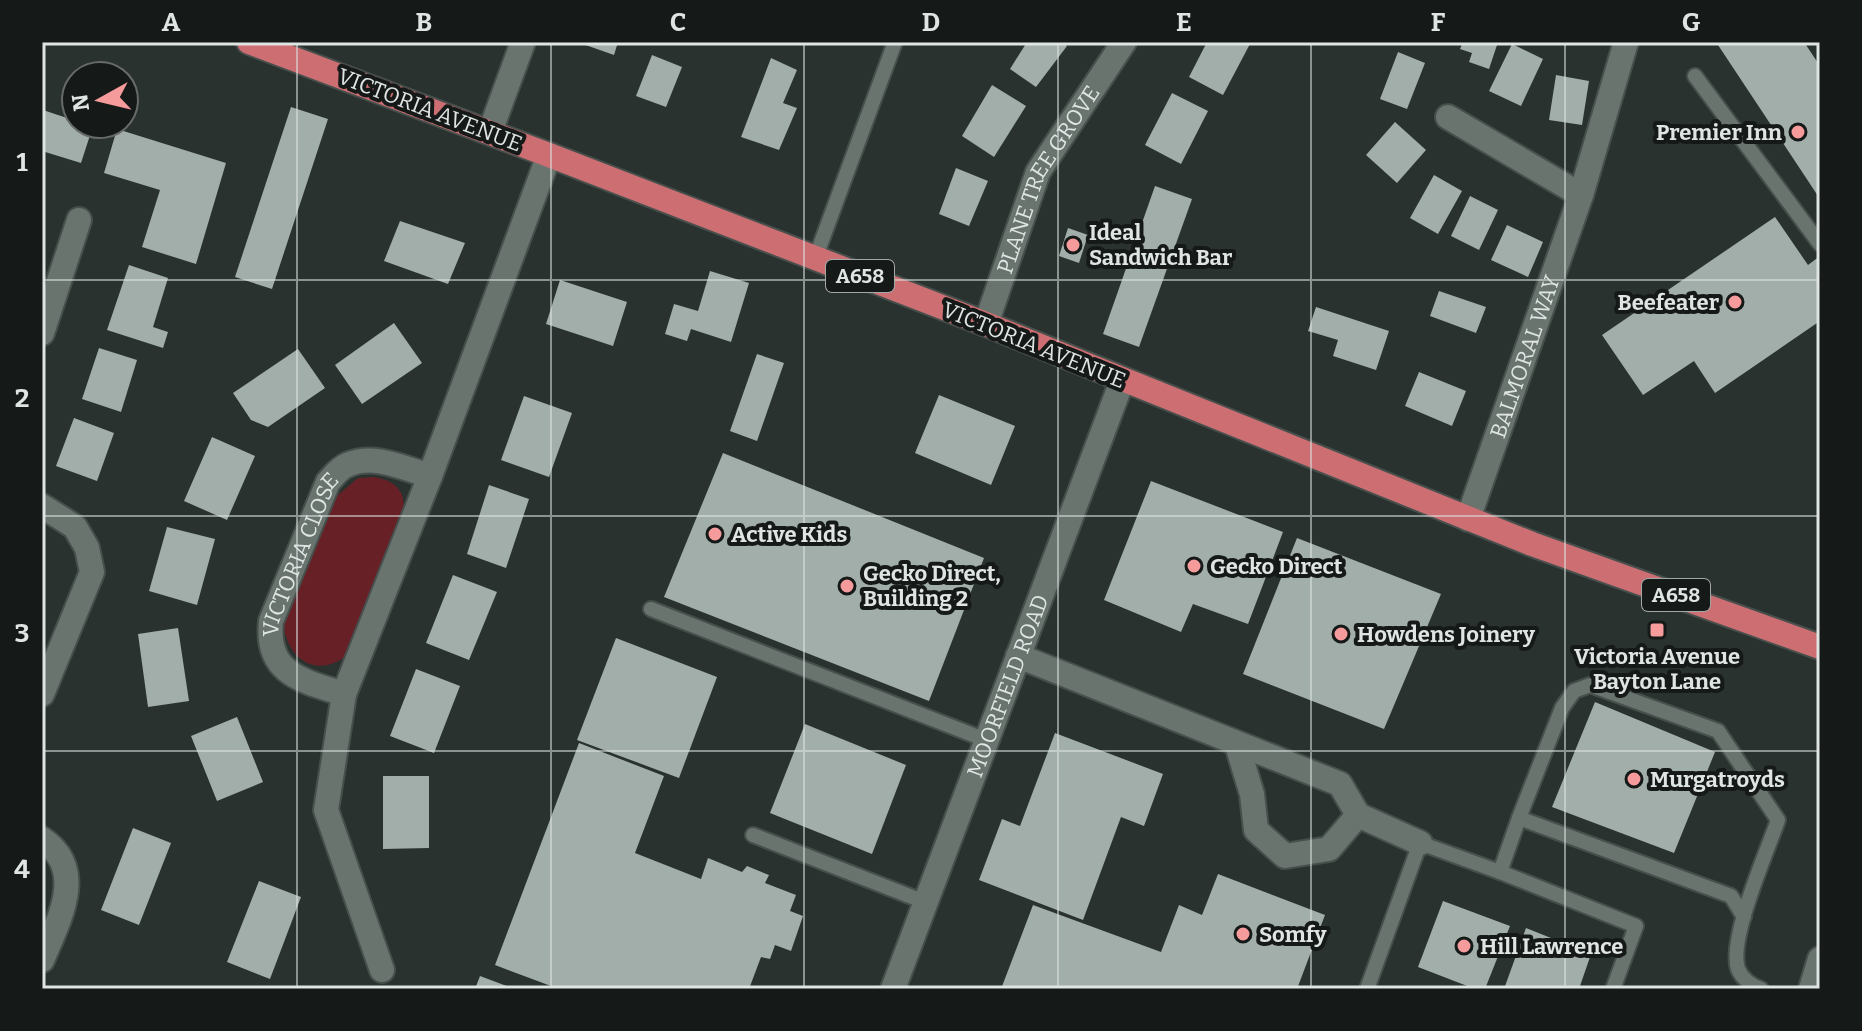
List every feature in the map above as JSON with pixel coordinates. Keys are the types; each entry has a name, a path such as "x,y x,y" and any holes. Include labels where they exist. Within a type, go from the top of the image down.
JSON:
{"highway":[{"name":"VICTORIA AVENUE","path":"249,42 986,324 1532,544 1820,647"}],"street":[{"path":"490,132 523,42"},
{"name":"PLANE TREE GROVE","path":"986,324 1038,172 1124,42"},
{"name":"BALMORAL WAY","path":"1468,519 1581,195 1626,42"},
{"path":"1448,117 1581,195"},
{"path":"382,970 326,810 344,694 430,476 549,155"},
{"path":"42,333 79,220"},
{"name":"MOORFIELD ROAD","path":"893,989 1122,381"},
{"name":"VICTORIA CLOSE","path":"344,694 301,681 285,669 274,654 271,621 328,482 344,466 362,461 383,462 430,476"},
{"path":"42,506 75,527 87,548 92,572 42,694"},
{"path":"1018,656 1340,784 1358,815 1420,843"},
{"path":"1237,745 1252,794 1256,830 1285,856 1329,849 1358,815"},
{"path":"42,839 54,847 63,860 67,881 65,902 42,960"},
{"path":"1811,989 1820,959"}],"lane":[{"path":"815,259 895,42"},
{"path":"1695,76 1820,244"},
{"path":"651,609 986,740"},
{"path":"1500,872 1562,708 1574,691 1590,685 1718,731 1778,820 1737,944 1739,970 1751,986 1761,989"},
{"path":"1519,818 1731,896 1744,917"},
{"path":"753,835 925,902"},
{"path":"1367,989 1420,843 1636,926 1613,989"}],"shaded area":[{"path":"375,477 391,483 400,492 404,505 402,522 352,651 329,665 308,663 292,649 283,624 337,496 358,478"}],"building":[{"path":"577,42 618,42 614,55"},
{"path":"1027,42 1061,42 1067,46 1036,87 1010,69"},
{"path":"1207,42 1251,42 1223,95 1189,77"},
{"path":"1463,42 1498,42 1489,69 1469,62 1472,53 1460,49"},
{"name":"Premier Inn","path":"1716,42 1804,42 1820,66 1820,199"},
{"path":"1512,44 1543,59 1521,106 1489,91"},
{"path":"1398,52 1425,63 1407,109 1380,99"},
{"path":"652,55 682,67 666,107 636,96"},
{"path":"771,58 797,70 783,103 797,108 779,150 741,137"},
{"path":"1556,75 1589,81 1582,125 1549,120"},
{"path":"992,85 1026,106 994,157 962,136"},
{"path":"1172,93 1208,111 1181,164 1145,145"},
{"path":"291,107 328,119 272,289 235,277"},
{"path":"43,110 60,116 60,140 88,140 81,163 42,151"},
{"path":"1395,122 1426,150 1397,183 1366,155"},
{"path":"140,136 226,163 196,264 142,247 160,190 104,173 114,140 140,140"},
{"path":"956,168 988,181 969,226 939,214"},
{"path":"1434,175 1462,191 1438,234 1410,218"},
{"path":"1155,186 1192,199 1139,347 1103,334"},
{"path":"1470,196 1498,210 1479,250 1451,236"},
{"name":"Beefeater","path":"1775,217 1808,265 1820,256 1820,321 1715,393 1694,361 1643,395 1602,335"},
{"path":"400,221 465,243 448,284 384,261"},
{"path":"1507,225 1543,242 1528,277 1491,260"},
{"name":"Ideal Sandwich Bar","path":"1068,228 1088,235 1079,263 1059,256"},
{"path":"129,265 168,278 153,327 168,332 163,348 107,330"},
{"path":"710,271 749,283 731,342 691,329 687,341 665,334 674,304 698,311"},
{"path":"560,280 627,302 613,346 546,324"},
{"path":"1439,291 1486,307 1476,333 1430,316"},
{"path":"1316,307 1389,331 1376,370 1333,356 1338,340 1308,331"},
{"path":"394,323 422,363 362,404 335,365"},
{"path":"99,348 137,360 121,412 82,399"},
{"path":"298,349 325,388 268,427 251,420 233,393"},
{"path":"757,354 784,363 757,441 730,431"},
{"path":"1419,372 1466,391 1452,426 1405,406"},
{"path":"939,395 1015,426 991,485 915,453"},
{"path":"524,396 572,413 549,477 501,460"},
{"path":"74,418 114,433 97,481 56,466"},
{"path":"212,437 255,456 227,520 184,501"},
{"name":"Gecko Direct, Building 2","path":"723,453 984,558 929,701 664,597"},
{"name":"Gecko Direct","path":"1151,481 1283,532 1248,624 1193,604 1181,632 1104,600"},
{"path":"489,485 529,499 506,568 467,554"},
{"path":"167,527 215,539 197,605 149,591"},
{"name":"Howdens Joinery","path":"1297,538 1441,594 1384,729 1243,674"},
{"path":"453,575 497,592 469,660 426,643"},
{"path":"178,628 189,701 148,707 138,634"},
{"path":"616,638 717,677 679,778 577,740"},
{"path":"416,669 460,686 434,753 390,736"},
{"name":"Murgatroyds","path":"1595,702 1715,752 1674,853 1552,807"},
{"path":"237,717 263,782 217,801 191,736"},
{"path":"805,724 906,765 872,854 770,813"},
{"path":"1055,733 1163,774 1144,826 1121,817 1083,920 979,880 1002,819 1020,826"},
{"path":"579,743 664,776 635,853 701,879 708,858 742,872 747,866 769,875 765,883 796,895 790,911 803,916 791,951 775,945 770,959 761,957 749,989 559,989 495,965"},
{"path":"383,776 429,776 429,848 383,849"},
{"path":"133,828 171,843 139,925 101,910"},
{"name":"Somfy","path":"1218,874 1325,915 1297,989 1001,989 1033,905 1161,952 1179,905 1202,915"},
{"path":"259,881 301,897 270,979 227,962"},
{"name":"Hill Lawrence","path":"1443,901 1510,926 1485,989 1475,989 1418,967"},
{"path":"1526,928 1591,954 1579,989 1504,989"},
{"path":"480,976 515,989 475,989"}],"place":[{"name":"Premier Inn","path":"1798,132"},
{"name":"Ideal Sandwich Bar","path":"1073,245"},
{"name":"Beefeater","path":"1735,302"},
{"name":"Active Kids","path":"715,534"},
{"name":"Gecko Direct","path":"1194,566"},
{"name":"Gecko Direct, Building 2","path":"847,586"},
{"name":"Victoria Avenue Bayton Lane","path":"1657,630"},
{"name":"Howdens Joinery","path":"1341,634"},
{"name":"Murgatroyds","path":"1634,779"},
{"name":"Somfy","path":"1243,934"},
{"name":"Hill Lawrence","path":"1464,946"}]}
